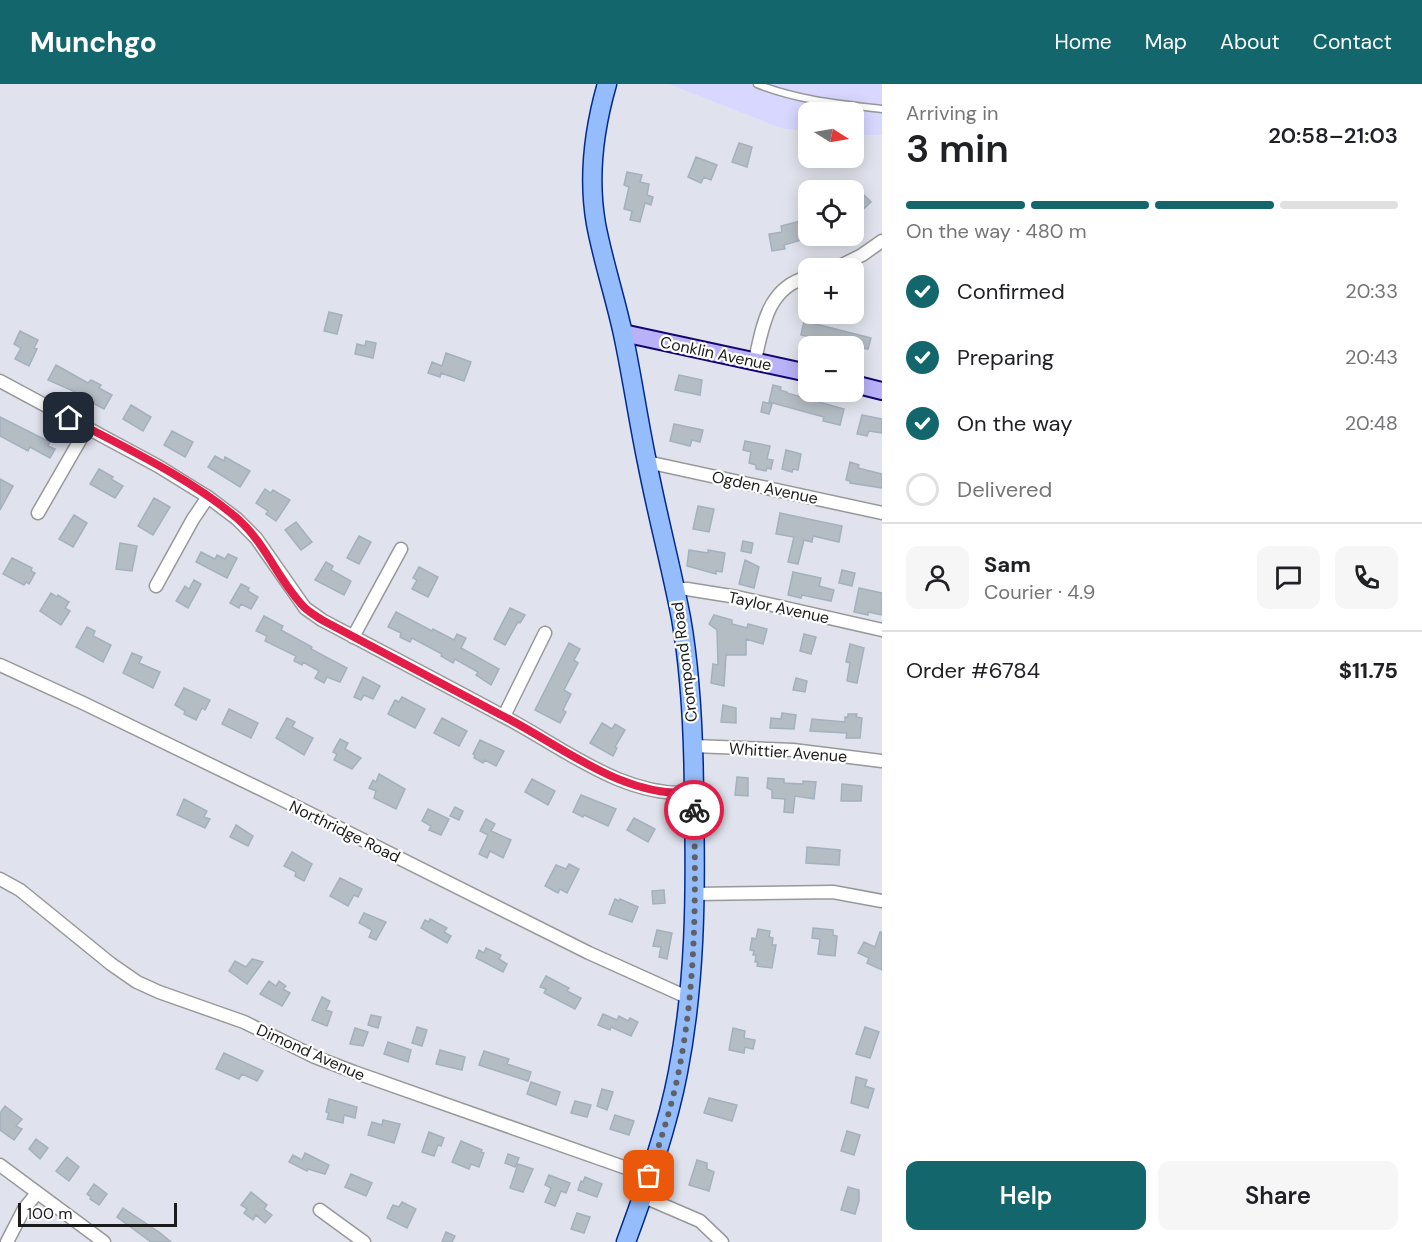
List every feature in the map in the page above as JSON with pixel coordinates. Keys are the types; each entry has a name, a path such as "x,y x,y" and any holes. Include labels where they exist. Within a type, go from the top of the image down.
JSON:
{"main road":[{"name":"Crompond Road","path":"608,84 602,101 593,152 593,202 596,225 623,333 686,652 694,793 695,894 689,998 678,1075 665,1126 626,1242"}],"street":[{"path":"856,258 882,241"},
{"path":"755,360 766,313 773,300 781,291 798,281"},
{"name":"Conklin Avenue","path":"623,333 798,371"},
{"path":"0,381 158,466 208,497 237,519 256,538 305,608 322,620 504,716 622,782 682,794 694,793"},
{"path":"864,386 882,391"},
{"path":"38,513 87,428"},
{"name":"Ogden Avenue","path":"647,462 882,513"},
{"path":"156,586 193,519 208,497"},
{"path":"353,637 401,549"},
{"name":"Taylor Avenue","path":"675,589 737,597 882,630"},
{"path":"504,716 545,633"},
{"name":"Northridge Road","path":"0,665 279,798 599,957 689,998"},
{"name":"Whittier Avenue","path":"693,746 793,750 882,761"},
{"name":"Dimond Avenue","path":"0,879 20,891 137,982 244,1022 315,1057 354,1072 649,1176"},
{"path":"695,894 833,892 882,901"},
{"path":"0,1165 104,1242"},
{"path":"7,1242 24,1209 37,1193"},
{"path":"642,1196 700,1221 722,1242"},
{"path":"320,1210 364,1242"}],"lane":[{"path":"756,84 776,92 810,100 882,109"}],"shaded area":[{"path":"669,84 882,84 882,135 864,135 864,102 798,102 798,130 781,128"}],"building":[{"path":"739,143 752,147 747,167 732,162"},
{"path":"696,157 717,165 711,180 704,177 701,183 688,177"},
{"path":"627,172 642,175 640,182 649,184 647,195 653,197 651,205 645,203 640,222 630,220 632,211 624,209 629,187 624,185"},
{"path":"864,195 871,202 864,209"},
{"path":"798,222 798,241 784,245 785,249 772,251 769,234 782,232 781,226"},
{"path":"329,312 342,315 337,334 324,331"},
{"path":"803,324 816,324 863,336 806,336 801,335"},
{"path":"20,331 38,340 34,348 37,349 29,366 15,359 21,348 14,344"},
{"path":"864,336 871,338 868,349 864,348"},
{"path":"366,341 376,343 373,358 355,354 357,344 365,346"},
{"path":"446,353 471,362 464,381 441,373 440,377 428,373 432,362 442,366"},
{"path":"56,365 88,383 91,380 101,385 99,388 112,395 104,409 81,397 82,395 48,380"},
{"path":"679,375 702,380 700,395 675,390"},
{"path":"773,385 798,396 798,402 819,402 844,409 840,425 823,421 824,417 769,402"},
{"path":"763,402 772,404 769,414 761,412"},
{"path":"131,405 151,417 143,431 123,419"},
{"path":"862,415 882,419 882,433 869,431 867,436 857,434"},
{"path":"0,417 50,442 48,446 55,449 50,458 30,447 28,451 0,436"},
{"path":"674,424 703,430 700,442 692,440 690,446 670,441"},
{"path":"172,431 193,442 185,457 164,445"},
{"path":"745,441 770,446 767,459 773,460 771,469 767,468 766,471 756,469 756,465 749,463 751,452 743,450"},
{"path":"786,450 801,454 798,470 793,469 792,472 782,469"},
{"path":"215,456 224,461 225,457 250,471 240,487 208,467"},
{"path":"850,462 859,465 858,468 882,474 882,488 850,483 846,480"},
{"path":"99,469 123,486 115,498 90,484"},
{"path":"0,479 13,486 0,510"},
{"path":"265,489 271,493 273,490 290,500 276,521 266,514 268,511 256,503"},
{"path":"154,498 170,507 153,535 138,526"},
{"path":"698,506 714,509 709,532 693,529"},
{"path":"780,513 842,526 839,542 813,536 812,542 804,540 798,564 788,562 794,537 776,534"},
{"path":"74,515 87,523 73,547 59,539"},
{"path":"296,522 312,542 301,550 285,530"},
{"path":"359,536 371,542 359,564 347,558"},
{"path":"743,541 753,543 751,553 741,551"},
{"path":"120,543 137,546 132,571 116,569"},
{"path":"689,550 725,553 722,572 716,571 716,574 687,566"},
{"path":"201,552 215,559 217,555 225,559 228,554 237,558 227,578 196,562"},
{"path":"12,558 32,568 31,571 35,573 29,584 26,582 24,585 3,574"},
{"path":"745,560 759,567 754,588 739,584"},
{"path":"326,562 333,566 331,570 351,581 344,595 315,580"},
{"path":"419,567 438,577 428,597 412,589 417,580 413,578"},
{"path":"842,570 855,573 852,586 839,583"},
{"path":"793,572 821,578 819,586 834,590 831,601 802,595 801,598 788,595"},
{"path":"194,580 201,584 188,608 176,601 185,586 189,589"},
{"path":"241,584 258,597 251,609 241,604 239,608 230,603"},
{"path":"859,588 882,593 882,615 854,612"},
{"path":"51,593 69,602 65,608 70,611 61,625 40,611"},
{"path":"510,608 525,615 520,623 518,622 505,645 494,639"},
{"path":"396,612 454,640 457,634 466,638 461,648 499,669 491,685 476,675 478,672 455,659 453,663 441,656 442,654 412,638 410,642 400,637 401,633 388,627"},
{"path":"714,615 732,620 732,624 747,628 748,624 767,629 763,644 746,639 746,655 726,655 724,686 711,683 713,664 718,665 717,630 709,624"},
{"path":"264,616 283,626 281,630 312,647 311,649 347,668 340,682 327,677 324,683 315,678 319,671 303,662 302,665 294,661 296,656 265,641 267,636 256,631"},
{"path":"87,627 95,631 93,636 111,645 103,662 76,647"},
{"path":"804,634 816,637 811,654 800,651"},
{"path":"569,643 580,649 574,660 578,663 564,690 571,694 563,710 566,712 560,723 535,710"},
{"path":"850,644 864,648 857,683 847,681 850,663 846,662"},
{"path":"132,653 142,657 139,663 160,672 153,688 123,673"},
{"path":"363,677 380,686 373,699 364,695 361,700 354,697"},
{"path":"796,678 807,681 805,692 793,690"},
{"path":"184,688 210,700 205,710 202,708 196,720 184,714 185,711 175,705"},
{"path":"402,697 425,709 415,728 388,714 395,700 399,702"},
{"path":"723,705 736,708 736,723 721,722"},
{"path":"229,709 258,723 251,738 222,724"},
{"path":"782,713 796,715 794,729 770,728 771,718 781,719"},
{"path":"848,714 857,714 856,717 862,718 860,738 846,738 847,733 810,731 812,719 845,722"},
{"path":"287,718 295,722 292,727 313,738 304,755 276,738"},
{"path":"442,718 467,731 459,746 434,733"},
{"path":"602,723 612,729 615,724 625,730 615,747 617,748 613,756 590,743"},
{"path":"340,739 348,743 345,749 361,758 352,769 334,760 337,754 333,752"},
{"path":"480,740 504,751 496,766 485,760 483,763 474,758 473,754"},
{"path":"379,774 405,789 396,809 374,798 376,791 369,788 373,780 376,782"},
{"path":"737,777 748,778 748,796 735,795"},
{"path":"768,778 784,779 784,783 816,782 814,799 795,796 793,813 784,812 785,799 772,798 772,790 767,788"},
{"path":"532,779 555,791 548,805 525,792"},
{"path":"842,784 862,786 861,801 841,801"},
{"path":"581,795 616,809 608,826 573,812"},
{"path":"184,799 207,811 204,817 210,819 205,828 177,815"},
{"path":"455,807 463,811 459,820 450,816"},
{"path":"428,809 449,819 441,835 429,830 431,826 422,821"},
{"path":"634,818 655,829 648,842 627,830"},
{"path":"486,819 495,824 491,831 511,840 503,858 490,851 487,858 479,854 488,835 480,831"},
{"path":"236,825 253,836 248,846 230,837"},
{"path":"807,847 840,850 839,865 806,863"},
{"path":"292,852 312,864 304,881 295,876 296,872 284,866"},
{"path":"569,864 579,869 567,893 560,889 558,893 545,886 556,865 566,869"},
{"path":"340,878 362,889 358,897 354,895 348,906 330,896"},
{"path":"664,890 665,903 653,904 652,891"},
{"path":"615,899 638,907 632,922 609,914"},
{"path":"364,913 386,922 376,940 369,937 372,930 359,923"},
{"path":"430,919 447,928 444,932 451,936 447,943 421,928 425,920 429,922"},
{"path":"813,928 833,930 833,935 837,936 835,956 818,954 820,939 812,938"},
{"path":"758,929 770,931 769,937 773,938 772,945 776,945 772,968 757,966 756,955 753,955 754,951 750,950 752,938 756,939"},
{"path":"657,930 672,933 667,959 659,957 661,947 653,946"},
{"path":"880,932 882,932 882,970 867,963 869,958 858,953 864,942 875,947"},
{"path":"486,948 501,955 499,959 507,964 503,972 476,958 479,950 484,953"},
{"path":"252,959 263,962 247,984 229,971 235,961 246,967"},
{"path":"546,976 569,988 567,991 581,998 575,1009 544,993 546,989 540,987"},
{"path":"269,981 276,986 279,981 286,986 283,989 290,993 282,1006 260,994"},
{"path":"322,997 330,1001 326,1010 332,1012 327,1026 312,1020"},
{"path":"603,1014 617,1020 619,1016 628,1021 630,1018 638,1022 631,1036 611,1027 610,1030 598,1025"},
{"path":"371,1015 381,1017 378,1028 368,1025"},
{"path":"417,1027 427,1030 422,1046 412,1043"},
{"path":"865,1027 879,1032 870,1058 856,1054"},
{"path":"355,1028 368,1032 363,1046 350,1044"},
{"path":"733,1028 745,1031 744,1038 755,1040 753,1049 745,1047 744,1053 729,1050"},
{"path":"388,1042 411,1050 408,1062 384,1054"},
{"path":"440,1050 465,1057 462,1070 436,1064"},
{"path":"484,1051 509,1059 507,1064 531,1072 528,1081 479,1065"},
{"path":"224,1053 263,1071 257,1081 242,1074 239,1079 216,1069"},
{"path":"856,1077 867,1080 865,1086 874,1089 868,1108 851,1103"},
{"path":"531,1082 560,1092 556,1105 527,1094"},
{"path":"602,1089 613,1092 607,1110 597,1106"},
{"path":"709,1098 737,1105 732,1121 704,1113"},
{"path":"329,1099 357,1107 355,1118 344,1115 343,1123 327,1119"},
{"path":"575,1101 591,1105 587,1117 571,1113"},
{"path":"5,1106 22,1119 16,1126 22,1129 14,1140 0,1130 0,1113"},
{"path":"615,1115 634,1121 629,1135 610,1129"},
{"path":"383,1120 400,1124 394,1143 368,1135 372,1122 382,1125"},
{"path":"847,1131 860,1135 854,1155 841,1151"},
{"path":"429,1132 444,1138 441,1146 438,1145 434,1156 422,1152"},
{"path":"36,1139 48,1148 40,1159 29,1149"},
{"path":"461,1141 482,1150 481,1152 484,1153 479,1167 471,1164 469,1169 452,1162"},
{"path":"305,1153 329,1165 325,1174 308,1169 307,1171 289,1162 293,1155 302,1160"},
{"path":"508,1154 519,1158 515,1167 505,1163"},
{"path":"67,1157 79,1167 69,1181 56,1171"},
{"path":"697,1160 707,1163 707,1169 714,1172 709,1191 689,1185"},
{"path":"518,1164 533,1169 523,1192 510,1188"},
{"path":"351,1174 372,1183 366,1196 345,1187"},
{"path":"549,1175 570,1183 566,1193 561,1191 555,1206 545,1202 551,1188 545,1185"},
{"path":"585,1177 602,1184 597,1197 578,1190"},
{"path":"94,1184 107,1194 99,1205 87,1194"},
{"path":"848,1187 859,1190 859,1201 855,1214 841,1210"},
{"path":"251,1192 267,1205 264,1209 272,1215 265,1223 256,1215 253,1220 244,1213 247,1209 241,1205"},
{"path":"402,1202 416,1209 407,1228 387,1218 393,1205 399,1207"},
{"path":"123,1208 171,1242 151,1242 117,1217"},
{"path":"577,1213 590,1217 584,1233 571,1229"},
{"path":"446,1232 455,1236 452,1242 442,1242"}],"way so far":[{"path":"649,1176 672,1101 686,1023 694,931 694,810"}],"route":[{"path":"69,418 158,466 208,497 237,519 268,553 283,579 305,608 322,620 504,716 622,782 682,794 694,793 694,810"}]}
